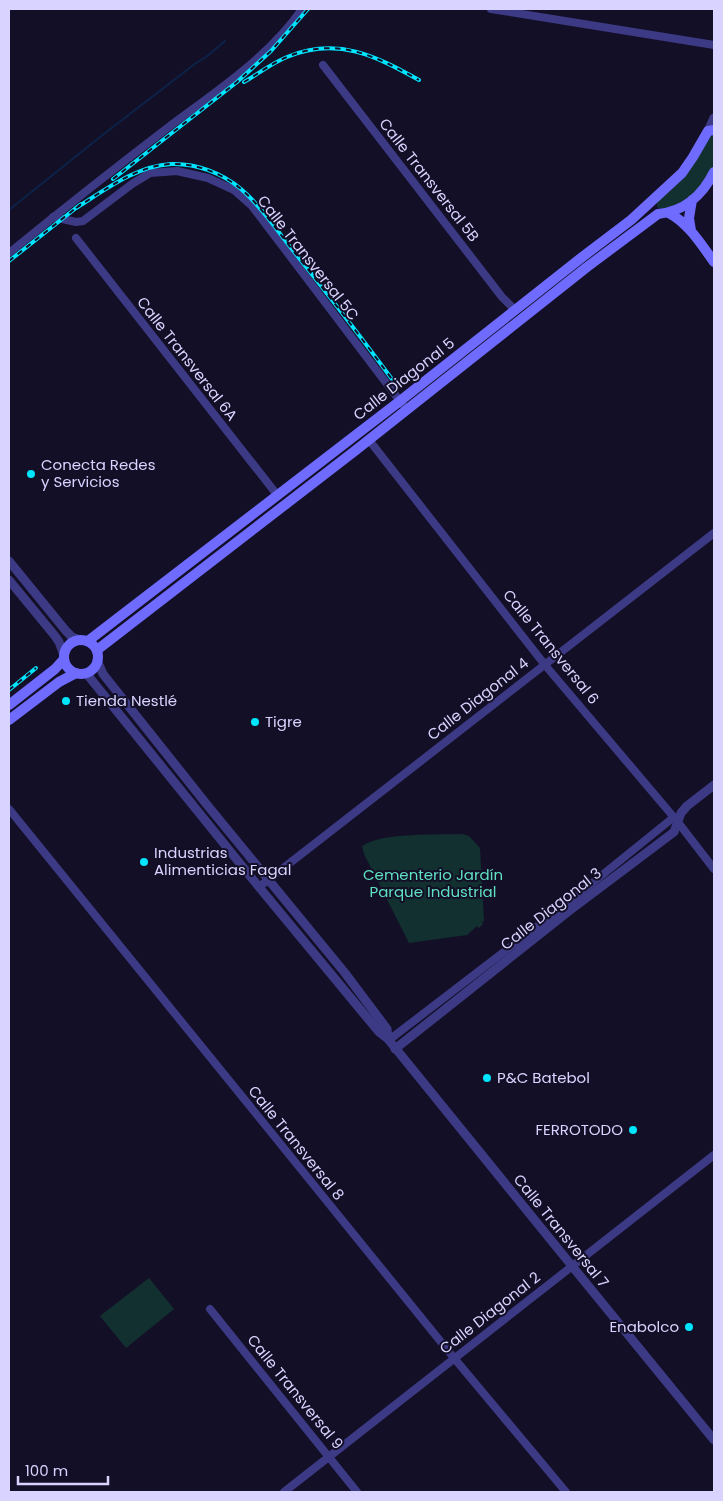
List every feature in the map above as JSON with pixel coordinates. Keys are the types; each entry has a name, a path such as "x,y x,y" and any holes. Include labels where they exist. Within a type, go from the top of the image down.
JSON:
{"main road":[{"name":"Calle Diagonal 5","path":"452,367 515,310 631,220 653,200 682,173 711,130"},
{"name":"Calle Diagonal 5","path":"84,641 278,496 404,406 452,367 658,214 689,204 704,189 714,172"},
{"path":"653,200 653,208 658,214"},
{"path":"692,200 689,218 692,231"},
{"path":"669,212 692,231 714,262"},
{"name":"Calle Diagonal 5","path":"97,655 370,440 404,406"},
{"path":"240,524 247,535"},
{"path":"9,705 55,669 71,643 84,641 95,647 97,655 93,668 59,682 9,720"},
{"path":"64,657 68,668 81,673"}],"street":[{"path":"9,253 256,59 284,32 302,9"},
{"path":"491,9 714,45"},
{"name":"Calle Transversal 5B","path":"323,66 502,297 515,310"},
{"name":"Calle Diagonal 5","path":"711,130 714,118"},
{"name":"Calle Transversal 5C","path":"53,217 76,222 83,221 132,184 150,173 177,171 208,178 234,190 252,206 404,406"},
{"name":"Calle Transversal 6A","path":"76,238 278,496"},
{"path":"581,258 587,267"},
{"name":"Calle Transversal 6","path":"370,440 545,664 675,819 714,869"},
{"name":"Calle Diagonal 4","path":"259,887 714,533"},
{"path":"9,561 66,631 72,637 84,641"},
{"path":"20,576 10,582 55,636 64,657"},
{"name":"Calle Transversal 7","path":"97,655 103,674 345,973 387,1029 389,1039 395,1049 714,1440"},
{"name":"Calle Transversal 7","path":"81,673 143,742 259,887 379,1032 389,1039"},
{"path":"143,742 152,736"},
{"name":"Calle Diagonal 3","path":"395,1049 674,832 675,819 687,806 714,785"},
{"name":"Calle Transversal 8","path":"9,809 454,1358 566,1492"},
{"path":"389,1039 565,906 675,819"},
{"name":"Calle Diagonal 2","path":"284,1492 714,1155"},
{"name":"Calle Transversal 9","path":"210,1309 357,1492"}],"green space":[{"path":"710,133 714,135 715,160 706,179 682,203 665,209 657,207 657,201 672,189 690,166"},
{"name":"Cementerio Jardín Parque Industrial","path":"463,834 469,836 480,848 483,924 479,928 477,926 467,935 409,943 364,854 362,846 383,838 396,836"},
{"path":"149,1278 174,1309 126,1348 100,1316"}],"waterway":[{"path":"9,210 225,41"}],"railway":[{"path":"113,179 237,82 271,51 308,9"},
{"path":"244,82 270,65 287,57 323,48 356,52 372,57 419,80"},
{"path":"76,208 121,180 145,169 158,166 171,164 190,165 226,178 249,196 263,212 397,386"},
{"path":"9,261 81,204"},
{"path":"9,690 36,668"}],"place":[{"name":"Conecta Redes y Servicios","path":"31,474"},
{"name":"Tienda Nestlé","path":"66,701"},
{"name":"Tigre","path":"255,722"},
{"name":"Industrias Alimenticias Fagal","path":"144,862"},
{"name":"P&C Batebol","path":"487,1078"},
{"name":"FERROTODO","path":"633,1130"},
{"name":"Enabolco","path":"689,1327"}]}
